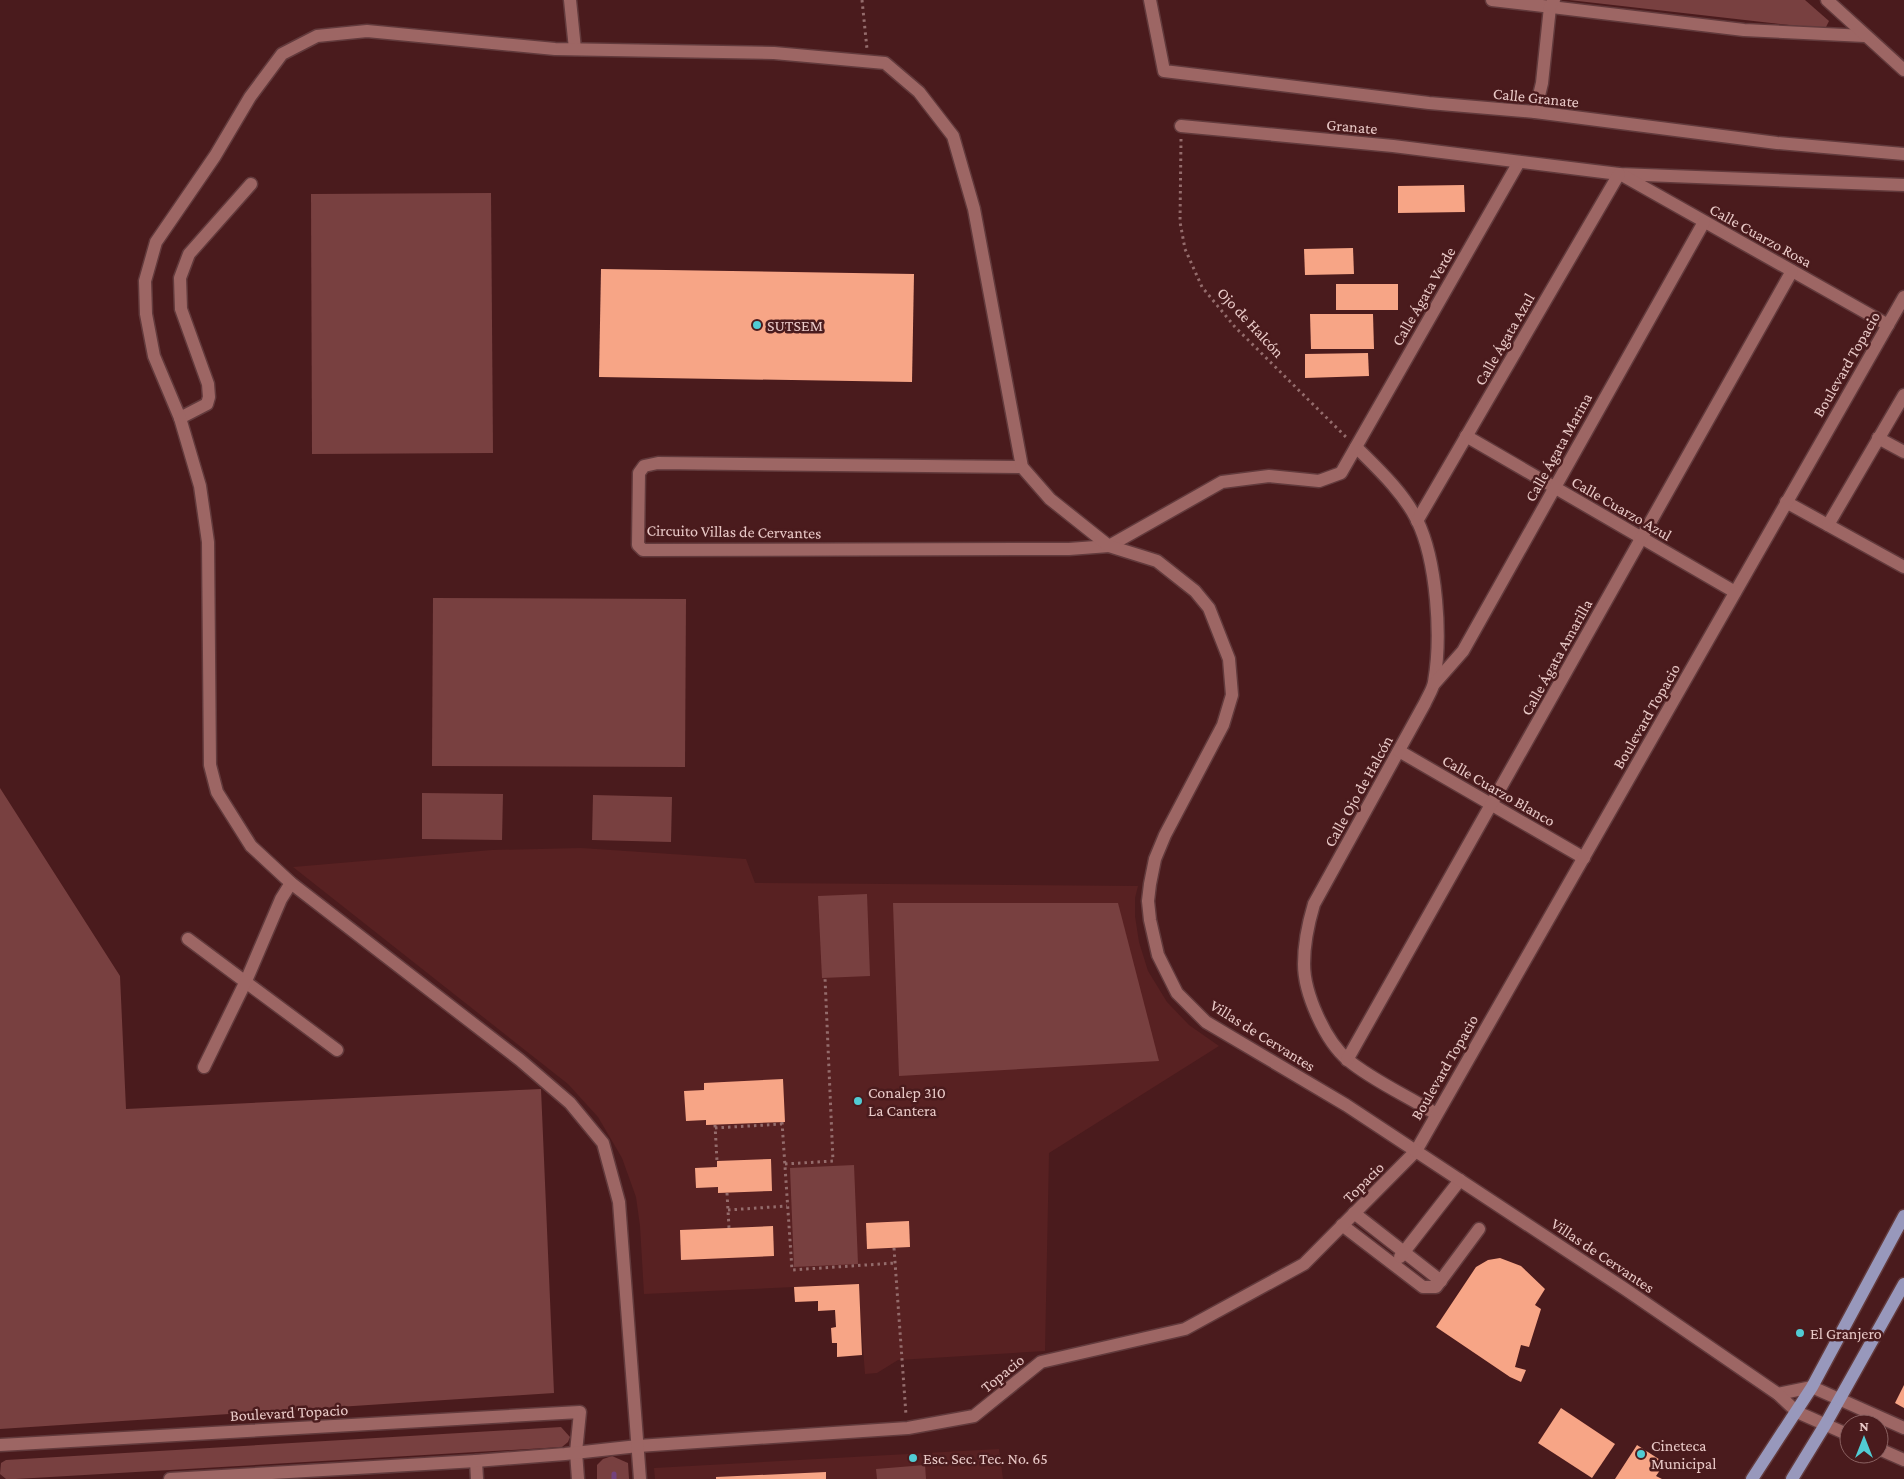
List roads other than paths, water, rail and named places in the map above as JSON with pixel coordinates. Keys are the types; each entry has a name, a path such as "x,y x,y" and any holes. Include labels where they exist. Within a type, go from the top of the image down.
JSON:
{"main road":[{"path":"1752,1479 1812,1387 1904,1216"},
{"path":"1792,1479 1900,1300 1904,1284"}],"street":[{"path":"570,0 575,49"},
{"name":"Calle Granate","path":"1150,0 1164,71 1429,103 1534,112 1777,143 1904,154"},
{"path":"1492,0 1552,4 1744,30 1865,36"},
{"path":"1826,0 1904,70"},
{"path":"1534,112 1542,83 1552,4"},
{"path":"640,1479 619,1202 603,1143 570,1104 520,1060 291,883 251,846 217,792 210,765 208,542 200,486 180,418 154,356 146,314 145,281 156,242 215,156 250,97 282,54 317,36 367,31 575,49 774,53 885,63 919,92 953,136 974,209 1022,467"},
{"name":"Granate","path":"1182,126 1393,146 1519,162"},
{"path":"1519,162 1619,174 1904,185"},
{"name":"Calle Ágata Verde","path":"1109,546 1222,482 1269,476 1319,481 1341,473 1519,162"},
{"name":"Calle Cuarzo Rosa","path":"1619,174 1888,325"},
{"name":"Calle Ágata Azul","path":"1417,521 1619,174"},
{"path":"180,418 207,404 209,397 208,384 181,309 180,278 189,254 252,184"},
{"name":"Calle Ágata Marina","path":"1434,684 1463,651 1704,222"},
{"name":"Calle Ágata Amarilla","path":"1347,1060 1792,271"},
{"name":"Boulevard Topacio","path":"1416,1151 1904,297"},
{"path":"1828,525 1904,395"},
{"name":"Calle Cuarzo Azul","path":"1466,436 1735,592"},
{"path":"1878,438 1904,452"},
{"name":"Calle Ojo de Halcón","path":"1356,447 1400,494 1417,521 1430,559 1434,591 1436,657 1434,684 1314,904 1307,927 1304,965 1310,996 1330,1038 1347,1060 1436,1114"},
{"name":"Circuito Villas de Cervantes","path":"1022,467 658,463 644,466 639,473 638,545 643,550 1069,548 1109,546"},
{"name":"Villas de Cervantes","path":"1022,467 1050,499 1109,546 1157,561 1195,591 1209,608 1229,659 1232,695 1223,724 1165,835 1155,859 1150,884 1148,901 1150,920 1158,956 1178,994 1206,1022 1346,1105 1460,1180 1625,1289 1778,1394 1797,1412 1839,1431"},
{"path":"1786,502 1904,567"},
{"name":"Calle Cuarzo Blanco","path":"1399,751 1584,858"},
{"path":"204,1067 246,981 281,898 291,883"},
{"path":"188,939 337,1050"},
{"name":"Topacio","path":"576,1452 638,1446 908,1428 974,1416 1041,1362 1185,1329 1304,1264 1416,1151"},
{"path":"1394,1265 1460,1180"},
{"path":"1354,1213 1441,1281"},
{"path":"1342,1225 1423,1287 1436,1287 1479,1229"},
{"path":"1778,1394 1812,1387 1904,1428"},
{"name":"Boulevard Topacio","path":"0,1445 580,1412 576,1452"},
{"path":"170,1479 376,1473 576,1452 578,1479"},
{"path":"1889,1453 1904,1460"},
{"path":"476,1461 477,1479"}],"waterway":[{"path":"614,1474 614,1479"}],"place":[{"name":"SUTSEM","path":"757,325"},
{"name":"Conalep 310 La Cantera","path":"858,1101"},
{"name":"El Granjero","path":"1800,1333"},
{"name":"Cineteca Municipal","path":"1641,1454"},
{"name":"Esc. Sec. Tec. No. 65","path":"913,1458"}]}
